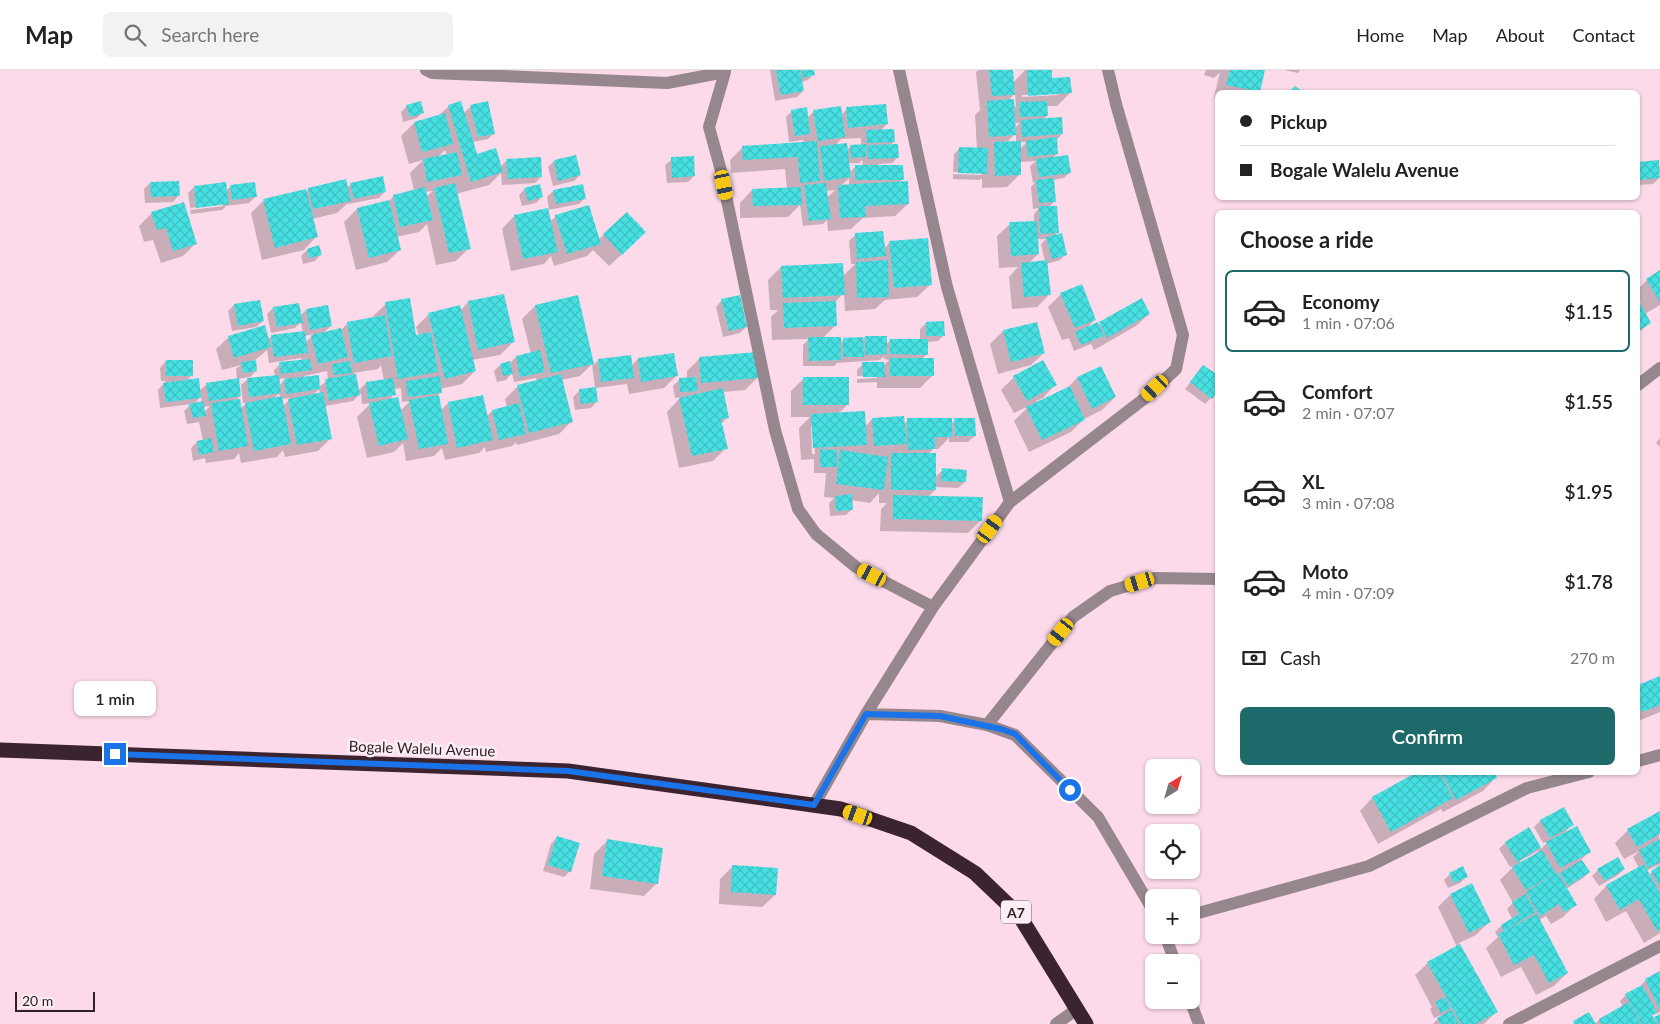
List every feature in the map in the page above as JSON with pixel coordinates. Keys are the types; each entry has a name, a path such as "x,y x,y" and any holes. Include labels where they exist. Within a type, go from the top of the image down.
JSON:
{"highway":[{"name":"Bogale Walelu Avenue","path":"0,750 568,771 841,809 911,833 975,873 1019,915 1077,1007"},
{"name":"A7","path":"1077,1007 1086,1024"}],"street":[{"path":"426,70 432,73 667,83 725,71 709,127 720,168 775,430 798,509 816,534 856,567 933,607"},
{"path":"899,70 947,287 1010,502"},
{"path":"814,805 866,714 933,607 1010,502 1145,398 1176,369 1183,335 1116,104 1108,70"},
{"path":"1640,383 1660,368"},
{"path":"987,725 1073,617 1110,591 1155,578 1215,579"},
{"path":"866,714 940,716 987,725 1015,734 1098,817 1145,897"},
{"path":"1640,760 1660,755"},
{"path":"1200,913 1369,866 1527,788 1577,775"},
{"path":"1509,1024 1660,946"},
{"path":"1056,1024 1077,1007"},
{"path":"1193,1009 1199,1024"}],"building":[{"path":"776,70 800,70 804,91 781,95"},
{"path":"801,70 814,70 815,75 803,78"},
{"path":"989,70 1013,70 1015,95 992,96"},
{"path":"1027,70 1052,70 1052,78 1070,77 1072,93 1028,96"},
{"path":"1230,70 1265,70 1260,90 1226,85"},
{"path":"1295,86 1300,90 1291,90"},
{"path":"1014,99 1016,135 989,137 987,101"},
{"path":"421,101 424,113 410,117 406,105"},
{"path":"461,101 477,154 496,148 503,172 471,182 448,105"},
{"path":"488,101 495,134 478,137 470,105"},
{"path":"1047,101 1048,116 1020,117 1019,102"},
{"path":"886,104 888,124 848,128 846,107"},
{"path":"841,106 845,137 818,141 813,110"},
{"path":"807,107 810,134 795,136 791,110"},
{"path":"445,113 453,144 422,152 414,122"},
{"path":"1062,117 1063,134 1022,137 1021,120"},
{"path":"894,129 895,142 867,143 866,130"},
{"path":"1057,137 1058,154 1028,157 1026,141"},
{"path":"817,141 820,181 800,183 798,157 743,160 742,146"},
{"path":"1021,141 1021,175 995,176 994,142"},
{"path":"847,143 851,177 824,181 820,146"},
{"path":"866,144 866,157 851,158 850,145"},
{"path":"898,144 899,158 868,159 867,145"},
{"path":"959,147 988,148 987,174 958,173"},
{"path":"457,152 462,175 427,182 423,159"},
{"path":"576,155 581,175 558,181 554,160"},
{"path":"1068,155 1071,173 1039,177 1036,159"},
{"path":"694,156 695,176 672,178 671,157"},
{"path":"541,157 542,177 508,179 506,159"},
{"path":"1659,160 1660,178 1640,180 1640,162"},
{"path":"855,165 903,165 904,180 855,180"},
{"path":"383,176 386,192 354,199 350,183"},
{"path":"1054,178 1056,202 1039,203 1036,180"},
{"path":"346,179 351,201 313,209 308,188"},
{"path":"179,181 180,196 151,197 150,182"},
{"path":"908,181 909,204 865,206 866,217 840,218 838,185"},
{"path":"226,182 229,204 196,208 194,186"},
{"path":"255,182 257,197 232,200 230,185"},
{"path":"455,183 471,249 449,253 434,188"},
{"path":"826,183 831,219 809,221 804,185"},
{"path":"540,184 543,197 528,201 524,188"},
{"path":"583,184 586,199 556,204 553,190"},
{"path":"425,187 433,220 400,227 393,195"},
{"path":"801,187 802,205 753,206 752,189"},
{"path":"306,189 318,237 275,248 263,199"},
{"path":"389,200 401,250 369,258 357,208"},
{"path":"184,202 197,244 173,251 166,228 157,230 151,212"},
{"path":"589,205 601,244 567,254 555,215"},
{"path":"1039,206 1057,206 1059,233 1040,234"},
{"path":"548,208 558,252 523,259 514,215"},
{"path":"627,212 646,232 622,255 603,234"},
{"path":"1037,221 1039,254 1011,256 1009,222"},
{"path":"883,231 886,256 857,259 855,233"},
{"path":"1062,233 1067,255 1052,259 1046,237"},
{"path":"928,238 932,285 894,288 889,241"},
{"path":"319,245 322,255 309,258 307,249"},
{"path":"888,260 889,297 857,298 856,262"},
{"path":"1047,260 1051,295 1024,297 1021,263"},
{"path":"843,263 845,295 783,298 781,266"},
{"path":"1660,270 1660,302 1646,279"},
{"path":"1082,284 1096,320 1075,328 1060,293"},
{"path":"504,294 515,342 478,350 468,301"},
{"path":"578,295 594,364 551,373 535,305"},
{"path":"740,295 747,327 729,331 721,299"},
{"path":"410,298 416,335 431,332 438,372 398,379 385,302"},
{"path":"1142,298 1150,314 1107,338 1099,322"},
{"path":"260,300 264,321 238,326 234,304"},
{"path":"836,301 837,326 784,328 783,303"},
{"path":"299,303 303,323 277,327 273,307"},
{"path":"1640,303 1651,323 1640,330"},
{"path":"328,305 332,326 310,330 306,309"},
{"path":"460,305 476,371 445,379 428,313"},
{"path":"385,315 392,356 354,363 347,322"},
{"path":"944,321 945,336 926,336 926,322"},
{"path":"1037,322 1045,353 1011,362 1003,330"},
{"path":"1098,322 1104,336 1081,345 1075,332"},
{"path":"265,325 271,347 234,358 228,336"},
{"path":"341,328 348,357 318,364 311,335"},
{"path":"305,331 308,353 274,357 271,335"},
{"path":"865,336 887,336 887,354 865,355"},
{"path":"808,337 841,337 841,360 809,361"},
{"path":"863,337 864,357 843,357 843,338"},
{"path":"890,339 928,339 928,355 890,354"},
{"path":"540,350 545,372 520,377 516,356"},
{"path":"757,352 759,378 701,383 699,357"},
{"path":"674,353 678,376 641,382 638,358"},
{"path":"631,355 634,378 601,382 598,359"},
{"path":"890,358 934,358 934,376 890,376"},
{"path":"310,359 312,370 281,374 279,362"},
{"path":"166,360 193,360 193,376 166,376"},
{"path":"256,360 257,371 243,373 241,362"},
{"path":"1043,360 1057,385 1027,401 1013,376"},
{"path":"350,361 352,373 334,375 332,364"},
{"path":"510,361 513,374 503,376 500,364"},
{"path":"862,362 884,362 885,377 863,377"},
{"path":"1203,365 1215,373 1215,395 1212,399 1190,382"},
{"path":"1101,366 1116,397 1092,409 1077,377"},
{"path":"356,374 360,395 329,401 325,379"},
{"path":"561,374 573,422 529,433 517,385"},
{"path":"279,375 281,393 249,397 247,378"},
{"path":"319,375 320,389 286,394 284,379"},
{"path":"440,376 442,393 408,397 406,381"},
{"path":"696,377 698,391 680,392 679,378"},
{"path":"803,377 849,377 849,405 803,405"},
{"path":"199,378 201,398 166,402 163,383"},
{"path":"239,378 241,396 209,401 206,383"},
{"path":"393,378 396,395 368,399 366,382"},
{"path":"1070,386 1085,420 1042,440 1026,407"},
{"path":"596,387 598,402 581,404 579,389"},
{"path":"723,388 729,418 721,419 728,449 692,456 679,398"},
{"path":"323,392 332,439 297,445 288,399"},
{"path":"439,395 448,444 419,449 409,400"},
{"path":"483,395 493,440 457,448 448,402"},
{"path":"282,396 291,444 254,451 245,403"},
{"path":"398,397 408,439 379,446 369,403"},
{"path":"240,399 248,446 219,451 211,403"},
{"path":"203,401 206,416 193,418 189,404"},
{"path":"519,403 526,434 499,440 492,410"},
{"path":"865,411 867,445 813,448 811,414"},
{"path":"904,416 907,444 874,446 872,418"},
{"path":"907,418 952,418 952,437 935,437 935,449 908,450"},
{"path":"954,418 975,418 976,436 955,436"},
{"path":"211,438 214,452 199,455 197,441"},
{"path":"820,449 837,450 837,467 820,467"},
{"path":"840,450 888,457 884,490 836,484"},
{"path":"891,453 936,453 936,490 891,490"},
{"path":"942,468 967,470 966,482 941,481"},
{"path":"852,494 853,510 836,511 835,496"},
{"path":"893,495 983,497 982,521 893,519"},
{"path":"1660,676 1660,705 1642,712 1640,707 1640,684"},
{"path":"1412,775 1441,775 1453,798 1391,832 1372,797"},
{"path":"1443,775 1496,775 1497,778 1456,800"},
{"path":"1564,807 1574,825 1550,838 1540,820"},
{"path":"1660,811 1660,834 1637,847 1627,829"},
{"path":"1577,826 1591,852 1560,868 1546,842"},
{"path":"1529,827 1541,847 1517,862 1505,842"},
{"path":"557,836 580,843 571,872 548,865"},
{"path":"607,839 663,848 658,884 602,876"},
{"path":"1660,839 1660,862 1648,868 1639,850"},
{"path":"1542,850 1577,905 1564,912 1559,904 1540,916 1526,892 1553,875 1526,890 1512,867"},
{"path":"1618,857 1625,869 1605,881 1597,869"},
{"path":"1582,860 1590,872 1568,886 1560,873"},
{"path":"1644,864 1660,893 1660,929 1657,931 1639,899 1620,910 1606,885"},
{"path":"732,865 778,868 776,895 731,892"},
{"path":"1660,865 1660,887 1651,871"},
{"path":"1463,866 1468,877 1454,883 1449,873"},
{"path":"1472,883 1491,922 1469,933 1450,894"},
{"path":"1525,894 1536,912 1504,931 1501,925 1519,914 1512,902"},
{"path":"1537,914 1568,973 1549,983 1534,955 1514,965 1498,934"},
{"path":"1460,944 1498,1012 1476,1024 1461,1024 1427,962"},
{"path":"1660,971 1660,1010 1645,979"},
{"path":"1642,985 1657,1012 1652,1015 1657,1024 1642,1024 1625,994"},
{"path":"1445,997 1451,1008 1441,1013 1435,1002"},
{"path":"1629,1002 1641,1024 1601,1024 1599,1019"},
{"path":"1451,1010 1459,1024 1441,1024 1437,1018"},
{"path":"1589,1012 1596,1024 1574,1024 1573,1021"},
{"path":"1660,1014 1660,1024 1658,1024 1654,1017"}],"route":[{"path":"115,754 568,771 814,805 866,714 940,716 987,725 1015,734 1070,790"}]}
